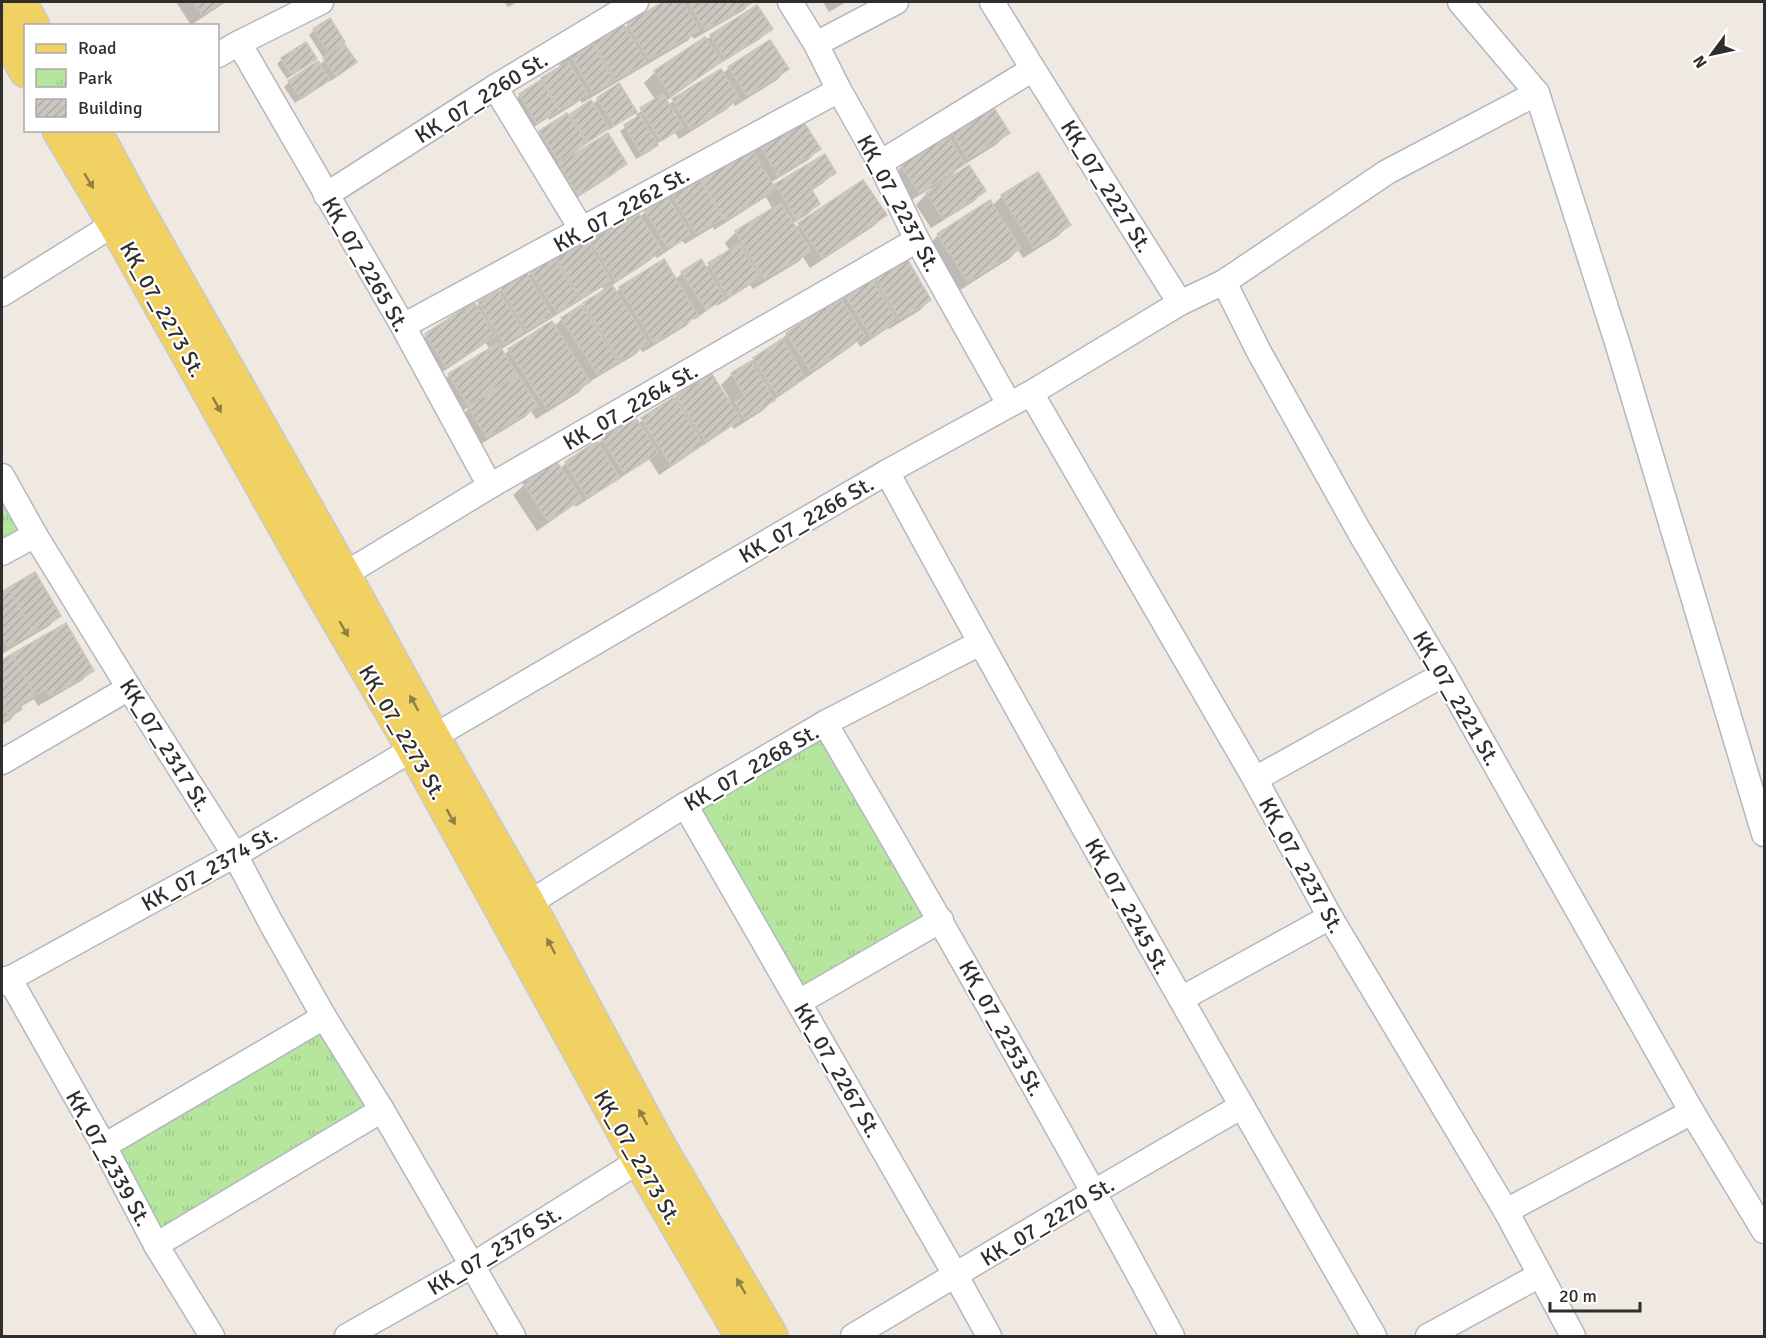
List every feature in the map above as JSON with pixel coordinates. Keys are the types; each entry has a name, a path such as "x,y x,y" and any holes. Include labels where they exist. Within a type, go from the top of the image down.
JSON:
{"main road":[{"path":"19,2 32,24"},
{"path":"2,28 18,65"},
{"name":"KK_07_2273 St.","path":"78,134 517,911 650,1155 742,1336"},
{"name":"KK_07_2273 St.","path":"650,1155 771,1336"}],"street":[{"path":"219,54 321,2"},
{"name":"KK_07_2260 St.","path":"326,195 495,87 636,2"},
{"name":"KK_07_2237 St.","path":"790,2 880,163 917,240 1009,404"},
{"path":"816,45 896,2"},
{"name":"KK_07_2227 St.","path":"992,2 1180,303"},
{"path":"1460,2 1537,93 1617,342 1764,834"},
{"name":"KK_07_2265 St.","path":"239,43 403,326 490,486"},
{"path":"880,163 1033,69"},
{"path":"495,87 582,230"},
{"name":"KK_07_2262 St.","path":"403,326 839,90"},
{"name":"KK_07_2266 St.","path":"423,743 887,472 1031,393 1180,303 1224,282 1387,172 1537,93"},
{"path":"2,294 126,217"},
{"name":"KK_07_2264 St.","path":"332,582 490,486 917,240"},
{"name":"KK_07_2221 St.","path":"1224,282 1258,350 1359,531 1444,674 1692,1112 1764,1231"},
{"name":"KK_07_2237 St.","path":"1031,393 1255,779 1330,917 1506,1211 1574,1336"},
{"name":"KK_07_2245 St.","path":"887,472 980,643 1374,1336"},
{"name":"KK_07_2317 St.","path":"2,476 35,535 129,688 236,855 324,1017 382,1110 513,1336"},
{"path":"2,553 35,535"},
{"name":"KK_07_2268 St.","path":"517,911 685,805 825,723 980,643"},
{"path":"1255,779 1444,674"},
{"path":"2,762 129,688"},
{"name":"KK_07_2253 St.","path":"825,723 941,920 1172,1336"},
{"name":"KK_07_2374 St.","path":"5,981 236,855 423,743"},
{"name":"KK_07_2267 St.","path":"685,805 989,1336"},
{"path":"1181,999 1330,917"},
{"path":"799,1002 941,920"},
{"name":"KK_07_2339 St.","path":"5,981 104,1146 156,1245 212,1336"},
{"path":"104,1146 324,1017"},
{"name":"KK_07_2270 St.","path":"853,1336 1242,1106"},
{"path":"156,1245 382,1110"},
{"path":"1506,1211 1692,1112"},
{"name":"KK_07_2376 St.","path":"347,1336 473,1265 650,1155"},
{"path":"1428,1336 1540,1275"}],"green space":[{"path":"2,476 35,535 2,553"},
{"path":"825,723 941,920 799,1002 685,805"},
{"path":"324,1017 382,1110 156,1245 104,1146"}],"building":[{"path":"193,2 223,2 202,15"},
{"path":"663,2 683,2 700,30 649,60 627,23"},
{"path":"688,2 753,2 705,30"},
{"path":"757,5 773,29 725,59 710,35"},
{"path":"330,18 345,42 328,53 313,29"},
{"path":"622,22 646,62 616,80 592,40"},
{"path":"705,37 722,61 671,96 654,71"},
{"path":"590,40 614,81 593,93 569,53"},
{"path":"770,40 789,69 747,96 728,67"},
{"path":"306,42 317,59 292,75 281,58"},
{"path":"344,44 357,62 336,77 323,58"},
{"path":"318,61 330,80 301,99 288,81"},
{"path":"568,62 588,94 560,110 541,78"},
{"path":"721,69 740,99 690,129 672,99"},
{"path":"541,80 559,110 537,124 519,94"},
{"path":"619,83 637,112 614,126 597,98"},
{"path":"663,94 683,127 661,141 640,108"},
{"path":"591,100 609,128 588,142 570,114"},
{"path":"990,102 1010,133 968,159 949,128"},
{"path":"567,113 587,143 559,161 539,131"},
{"path":"640,115 658,145 642,155 624,125"},
{"path":"801,118 821,149 778,176 759,144"},
{"path":"608,133 627,164 578,195 558,164"},
{"path":"948,136 965,164 919,193 901,165"},
{"path":"751,149 776,189 725,220 701,180"},
{"path":"825,154 836,173 811,188 820,204 796,219 775,184"},
{"path":"969,165 986,191 943,219 926,193"},
{"path":"1038,172 1071,225 1034,248 1001,195"},
{"path":"698,177 723,218 696,234 671,194"},
{"path":"863,180 887,215 822,258 798,223"},
{"path":"667,196 691,234 668,248 644,210"},
{"path":"990,200 1021,248 968,282 937,234"},
{"path":"781,203 811,251 764,279 735,231"},
{"path":"637,211 662,250 616,281 590,241"},
{"path":"585,238 611,280 581,298 555,256"},
{"path":"739,244 760,277 728,297 708,263"},
{"path":"553,257 579,299 557,313 530,271"},
{"path":"664,259 698,315 654,343 619,287"},
{"path":"701,259 725,298 706,310 681,272"},
{"path":"907,259 931,300 900,319 875,278"},
{"path":"525,271 552,315 527,331 500,287"},
{"path":"871,278 897,320 872,337 845,295"},
{"path":"612,285 649,343 620,361 583,303"},
{"path":"498,290 524,332 504,344 478,302"},
{"path":"840,298 865,336 811,371 786,333"},
{"path":"474,302 495,336 446,367 425,334"},
{"path":"581,305 618,362 598,375 561,318"},
{"path":"552,321 590,382 547,409 508,349"},
{"path":"782,339 805,377 777,395 753,358"},
{"path":"498,343 517,374 468,405 448,374"},
{"path":"751,361 775,400 745,419 735,402 745,396 731,373"},
{"path":"711,373 741,419 706,442 676,396"},
{"path":"518,375 538,406 487,438 468,407"},
{"path":"674,397 703,444 671,465 641,418"},
{"path":"635,417 658,453 625,474 601,438"},
{"path":"597,441 620,478 587,498 565,462"},
{"path":"556,461 582,499 548,521 523,483"},
{"path":"35,572 61,616 34,632 8,588"},
{"path":"8,588 34,632 8,647 2,636 2,592"},
{"path":"66,623 94,671 50,696 46,689 35,695 12,654"},
{"path":"12,654 35,695 19,705 22,709 10,717 2,703 2,660"},
{"path":"2,703 10,717 2,722"}]}
